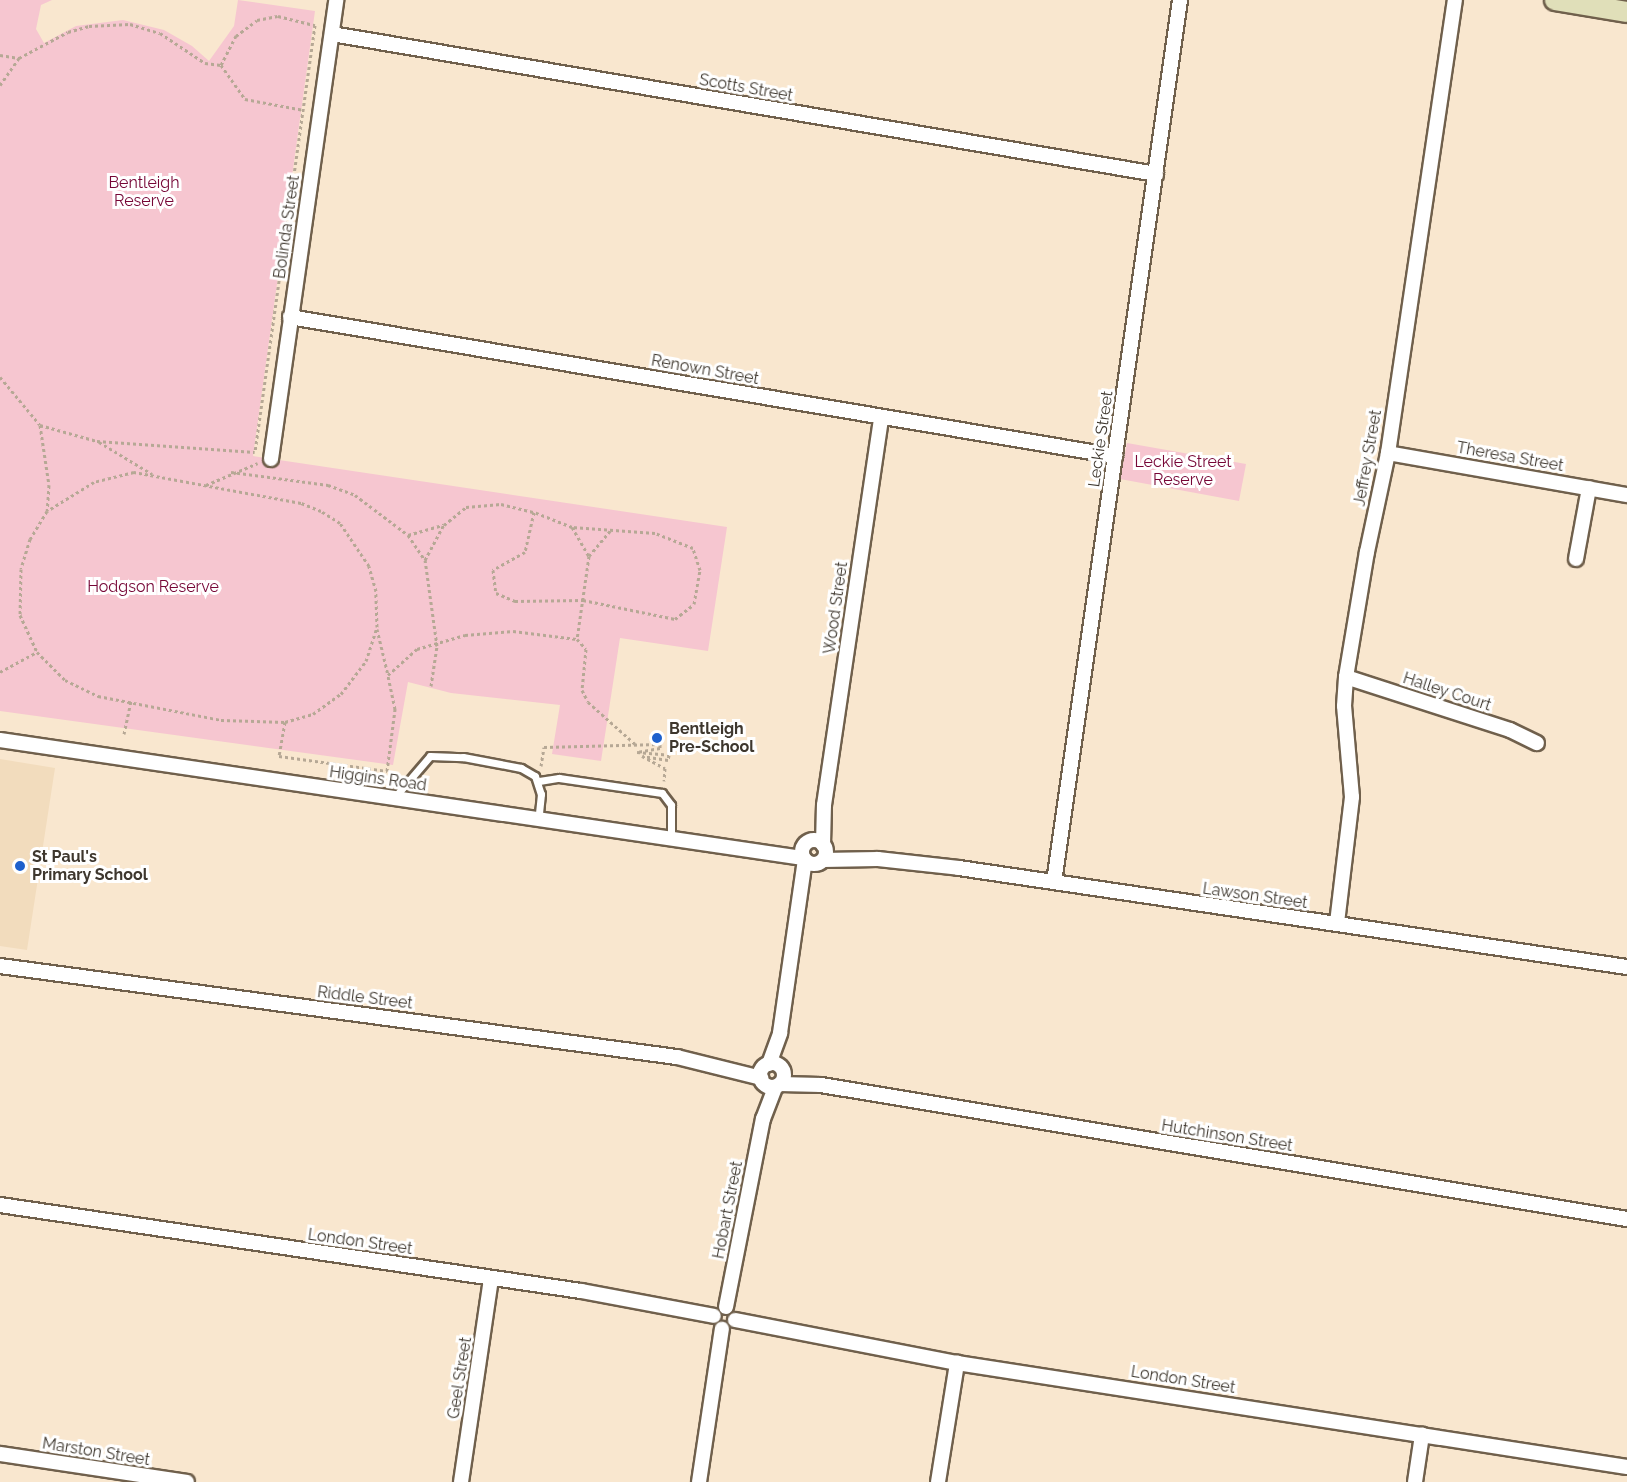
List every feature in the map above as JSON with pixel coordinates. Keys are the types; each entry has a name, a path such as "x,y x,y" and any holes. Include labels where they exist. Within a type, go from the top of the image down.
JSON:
{"main road":[{"path":"1556,0 1627,12"}],"street":[{"name":"Bolinda Street","path":"271,459 336,0"},
{"name":"Leckie Street","path":"1054,882 1180,0"},
{"name":"Jeffrey Street","path":"1337,923 1352,797 1344,706 1346,677 1366,552 1388,453 1455,0"},
{"name":"Scotts Street","path":"332,34 1156,174"},
{"name":"Renown Street","path":"290,317 1115,456"},
{"name":"Wood Street","path":"814,852 824,805 881,417"},
{"name":"Theresa Street","path":"1388,453 1627,495"},
{"path":"1576,559 1589,488"},
{"name":"Halley Court","path":"1346,677 1510,730 1537,742"},
{"name":"Higgins Road","path":"0,740 671,840 814,852"},
{"name":"Lawson Street","path":"814,852 1054,882 1627,967"},
{"name":"Hobart Street","path":"726,1307 780,1033 802,900 814,852"},
{"name":"Riddle Street","path":"0,966 491,1030 772,1075"},
{"name":"Hutchinson Street","path":"772,1075 1627,1219"},
{"name":"London Street","path":"0,1204 491,1278 714,1316"},
{"name":"Geel Street","path":"461,1482 491,1278"},
{"path":"699,1482 722,1329 714,1316 726,1307 732,1310 735,1320 732,1326 722,1329"},
{"name":"London Street","path":"735,1320 957,1363 1627,1467"},
{"path":"938,1482 957,1363"},
{"path":"1415,1482 1422,1436"},
{"name":"Marston Street","path":"0,1454 187,1482"}],"lane":[{"path":"394,798 423,760 438,755 521,768 539,781 559,778 662,793 671,805 671,840"},
{"path":"538,820 539,781"}],"path":[{"path":"221,65 236,36 257,20 278,16 315,25 255,452"},
{"path":"0,85 19,58 68,32 89,26 130,24 160,33 205,63 221,65 245,99 303,110"},
{"path":"0,55 19,58"},
{"path":"0,376 40,425 49,485 47,511"},
{"path":"40,425 97,441 255,452 271,459"},
{"path":"97,441 156,476"},
{"path":"206,485 231,472 271,459"},
{"path":"285,722 279,756 387,771 395,709 377,627 376,591 369,567 340,524 301,503 134,472 114,475 68,495 47,511 27,547 18,582 24,630 37,652 50,667 81,690 221,720 285,722 313,714 341,694 366,661 377,627"},
{"path":"231,472 328,485 355,495 408,535 425,560 437,646 431,686"},
{"path":"425,560 444,525 466,507 501,504 534,512 572,527 655,533 693,548 700,570 694,603 675,619 583,600 515,601 496,593 493,570 525,552 534,512"},
{"path":"408,535 444,525"},
{"path":"572,527 589,556"},
{"path":"577,639 589,556 610,531"},
{"path":"388,675 417,649 437,646 465,635 513,631 577,639 586,648 582,690 588,702 635,744"},
{"path":"0,672 37,652"},
{"path":"124,734 130,702"},
{"path":"539,781 544,747 660,744 660,748 637,752 669,755 668,760 642,756 665,768"}],"shaded area":[{"name":"St Paul's Primary School","path":"0,759 55,768 27,950 0,946"}],"green space":[{"path":"0,0 52,0 41,5 36,29 44,43 76,26 123,20 164,30 192,46 209,61 234,26 238,0 315,11 253,456 727,527 708,651 620,638 601,761 552,754 560,705 451,693 408,682 393,765 0,711"},
{"name":"Leckie Street Reserve","path":"1127,443 1246,464 1239,501 1120,479"}],"place":[{"name":"Bentleigh Pre-School","path":"657,738"},
{"name":"St Paul's Primary School","path":"20,866"}],"park label":[{"name":"Bentleigh Reserve","path":"144,192"},
{"name":"Hodgson Reserve","path":"153,587"}]}
